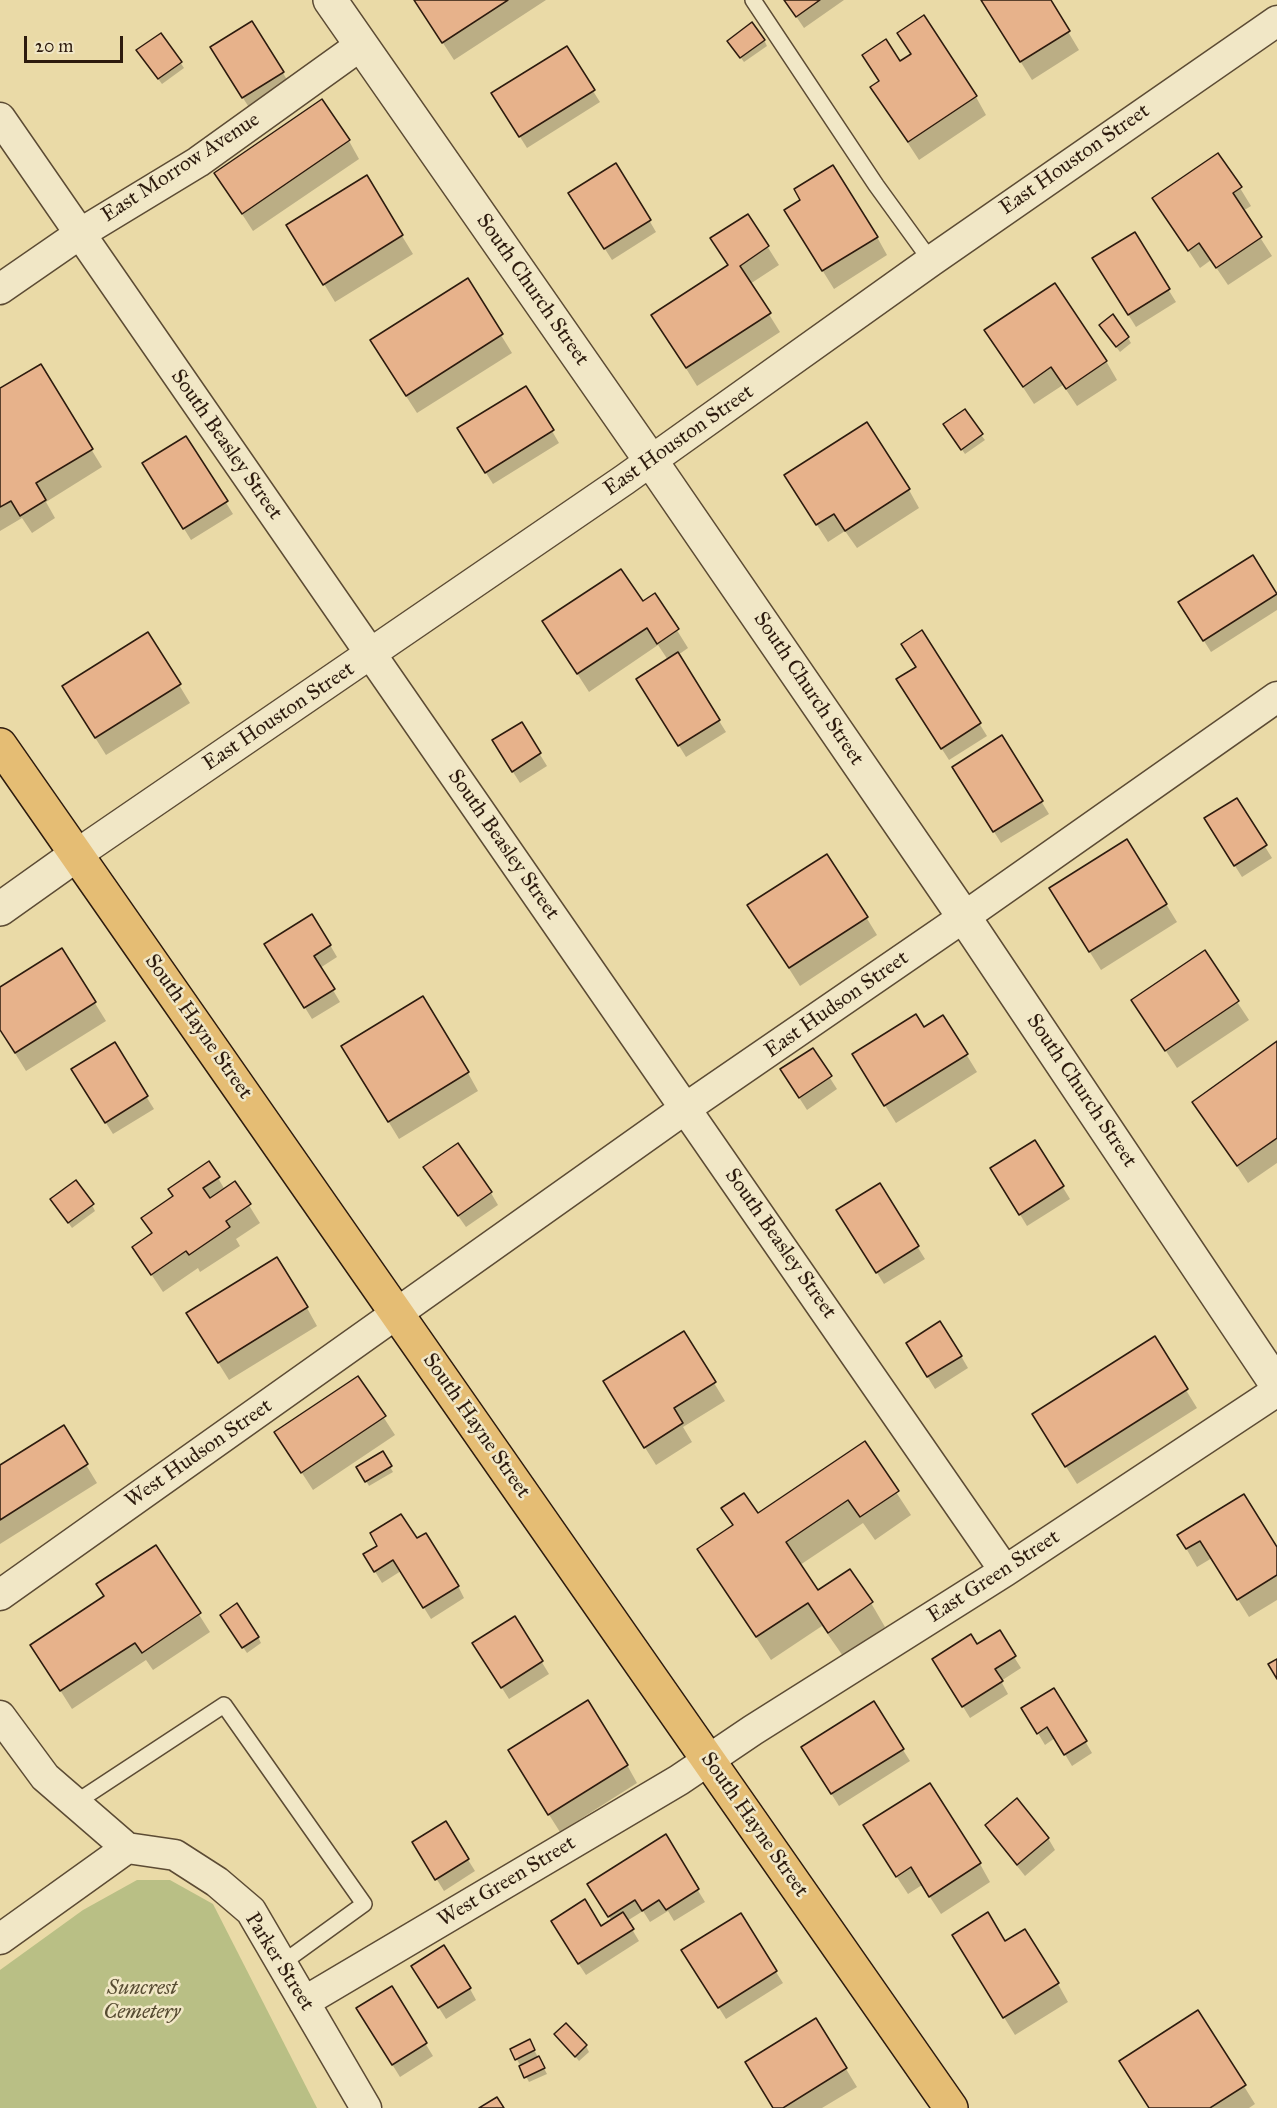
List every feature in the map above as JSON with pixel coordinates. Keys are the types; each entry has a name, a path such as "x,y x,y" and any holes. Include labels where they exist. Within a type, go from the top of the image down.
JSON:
{"main road":[{"name":"South Hayne Street","path":"0,745 951,2108"}],"street":[{"name":"South Church Street","path":"330,0 651,461 964,917 1277,1385"},
{"name":"East Houston Street","path":"76,855 651,461 931,261 1277,21"},
{"name":"East Morrow Avenue","path":"0,289 81,233 198,162 361,45"},
{"name":"South Beasley Street","path":"0,118 1005,1571"},
{"name":"East Hudson Street","path":"397,1313 686,1108 964,917 1277,697"},
{"path":"0,909 76,855"},
{"name":"West Hudson Street","path":"0,1595 397,1313"},
{"name":"East Green Street","path":"709,1760 1005,1571 1277,1391"},
{"path":"0,1716 45,1777 127,1848 0,1938"},
{"name":"West Green Street","path":"304,2002 709,1760"},
{"name":"Parker Street","path":"127,1848 175,1854 217,1882 251,1911 366,2108"}],"lane":[{"path":"753,0 876,185 931,261"},
{"path":"75,1803 224,1705 364,1904 281,1964"}],"green space":[{"name":"Suncrest Cemetery","path":"137,1880 170,1880 213,1904 317,2108 0,2108 0,1970 83,1910"}],"building":[{"path":"414,0 508,0 442,43"},
{"path":"784,0 820,0 796,17"},
{"path":"981,0 1051,0 1070,31 1020,62"},
{"path":"924,15 977,96 908,142 870,87 879,81 862,55 886,39 900,61 911,54 897,33"},
{"path":"252,21 284,72 242,98 210,47"},
{"path":"752,22 765,40 740,58 727,41"},
{"path":"161,33 182,62 158,79 136,50"},
{"path":"567,46 595,90 519,137 491,93"},
{"path":"322,99 350,140 242,214 214,173"},
{"path":"1218,153 1242,187 1233,193 1262,237 1216,268 1199,243 1188,251 1152,198"},
{"path":"616,163 651,220 604,249 568,193"},
{"path":"833,165 878,237 822,271 784,210 800,200 794,189"},
{"path":"367,175 403,235 323,285 286,225"},
{"path":"748,214 769,246 740,266 771,313 686,368 651,315 728,265 710,238"},
{"path":"1135,232 1170,289 1128,315 1092,258"},
{"path":"468,278 503,334 406,396 370,340"},
{"path":"1055,283 1107,361 1066,389 1051,367 1023,387 984,330"},
{"path":"1113,314 1129,337 1116,347 1099,325"},
{"path":"41,364 93,449 36,483 46,500 20,516 11,501 0,507 0,388"},
{"path":"526,386 554,430 485,473 457,428"},
{"path":"965,409 983,434 961,450 943,424"},
{"path":"867,422 910,489 845,531 834,514 816,525 784,475"},
{"path":"186,436 228,501 183,529 142,463"},
{"path":"1253,555 1277,594 1203,641 1178,602"},
{"path":"621,569 643,601 655,593 679,629 657,644 647,628 577,674 542,621"},
{"path":"922,630 981,723 941,749 896,679 916,667 901,644"},
{"path":"148,632 181,684 95,738 62,686"},
{"path":"678,652 720,720 678,746 636,679"},
{"path":"522,722 541,753 512,772 492,740"},
{"path":"1002,735 1043,801 993,832 952,767"},
{"path":"1237,798 1267,845 1234,866 1204,818"},
{"path":"1127,839 1167,904 1089,952 1049,888"},
{"path":"827,854 868,917 789,968 747,905"},
{"path":"312,914 331,945 314,956 335,989 304,1008 264,944"},
{"path":"62,948 96,1002 15,1053 0,1030 0,987"},
{"path":"1205,950 1239,1001 1165,1051 1131,1000"},
{"path":"423,996 469,1072 388,1122 341,1046"},
{"path":"916,1014 924,1027 943,1015 968,1054 884,1106 852,1054"},
{"path":"1277,1041 1277,1138 1237,1166 1192,1102"},
{"path":"115,1042 148,1096 105,1123 71,1069"},
{"path":"813,1048 832,1076 799,1098 780,1069"},
{"path":"1035,1140 1064,1186 1019,1215 990,1168"},
{"path":"458,1143 492,1192 458,1216 423,1167"},
{"path":"209,1161 220,1177 203,1188 210,1198 235,1181 251,1204 226,1221 230,1227 189,1255 186,1251 151,1275 132,1247 152,1233 141,1218 173,1196 168,1189"},
{"path":"76,1180 94,1204 68,1223 50,1199"},
{"path":"880,1183 919,1246 876,1273 836,1210"},
{"path":"277,1257 308,1307 218,1363 186,1313"},
{"path":"940,1321 962,1356 927,1377 906,1343"},
{"path":"684,1331 716,1382 674,1408 683,1423 644,1448 603,1381"},
{"path":"1155,1336 1188,1389 1065,1467 1032,1414"},
{"path":"358,1376 386,1416 301,1473 274,1432"},
{"path":"64,1425 88,1464 0,1520 0,1465"},
{"path":"865,1441 899,1491 860,1517 848,1500 786,1542 818,1590 850,1569 873,1602 828,1633 808,1603 756,1637 697,1549 733,1525 721,1508 744,1493 758,1513"},
{"path":"383,1451 392,1466 365,1482 356,1467"},
{"path":"1244,1494 1277,1547 1277,1575 1237,1600 1200,1541 1186,1549 1177,1535"},
{"path":"401,1514 417,1538 426,1533 459,1586 423,1608 393,1560 374,1572 363,1554 377,1546 370,1533"},
{"path":"156,1545 201,1613 142,1653 135,1643 60,1691 30,1645 104,1596 96,1584"},
{"path":"237,1603 259,1637 242,1648 220,1615"},
{"path":"515,1616 543,1661 501,1688 472,1643"},
{"path":"1000,1630 1016,1656 995,1669 1003,1681 962,1707 932,1659 971,1634 977,1644"},
{"path":"1277,1659 1277,1679 1268,1664"},
{"path":"1054,1688 1087,1741 1064,1755 1047,1727 1037,1734 1021,1708"},
{"path":"588,1700 628,1765 548,1815 508,1750"},
{"path":"874,1701 904,1749 831,1794 801,1747"},
{"path":"930,1783 981,1863 929,1897 911,1867 896,1877 863,1825"},
{"path":"1017,1798 1049,1838 1017,1865 985,1825"},
{"path":"446,1821 469,1859 435,1880 412,1842"},
{"path":"666,1834 699,1889 666,1910 659,1900 642,1911 635,1900 608,1917 587,1884"},
{"path":"585,1899 601,1926 623,1912 634,1929 578,1964 551,1921"},
{"path":"988,1912 1005,1941 1025,1929 1059,1983 1003,2018 952,1935"},
{"path":"741,1913 777,1971 718,2008 681,1950"},
{"path":"444,1945 471,1988 438,2008 411,1966"},
{"path":"392,1986 427,2043 392,2065 356,2008"},
{"path":"1198,2010 1246,2085 1210,2108 1149,2108 1119,2061"},
{"path":"816,2018 847,2068 783,2108 773,2108 745,2062"},
{"path":"566,2023 587,2045 575,2057 554,2034"},
{"path":"530,2039 535,2050 515,2060 510,2049"},
{"path":"539,2056 545,2068 524,2078 519,2066"},
{"path":"497,2097 504,2108 479,2108"}]}
